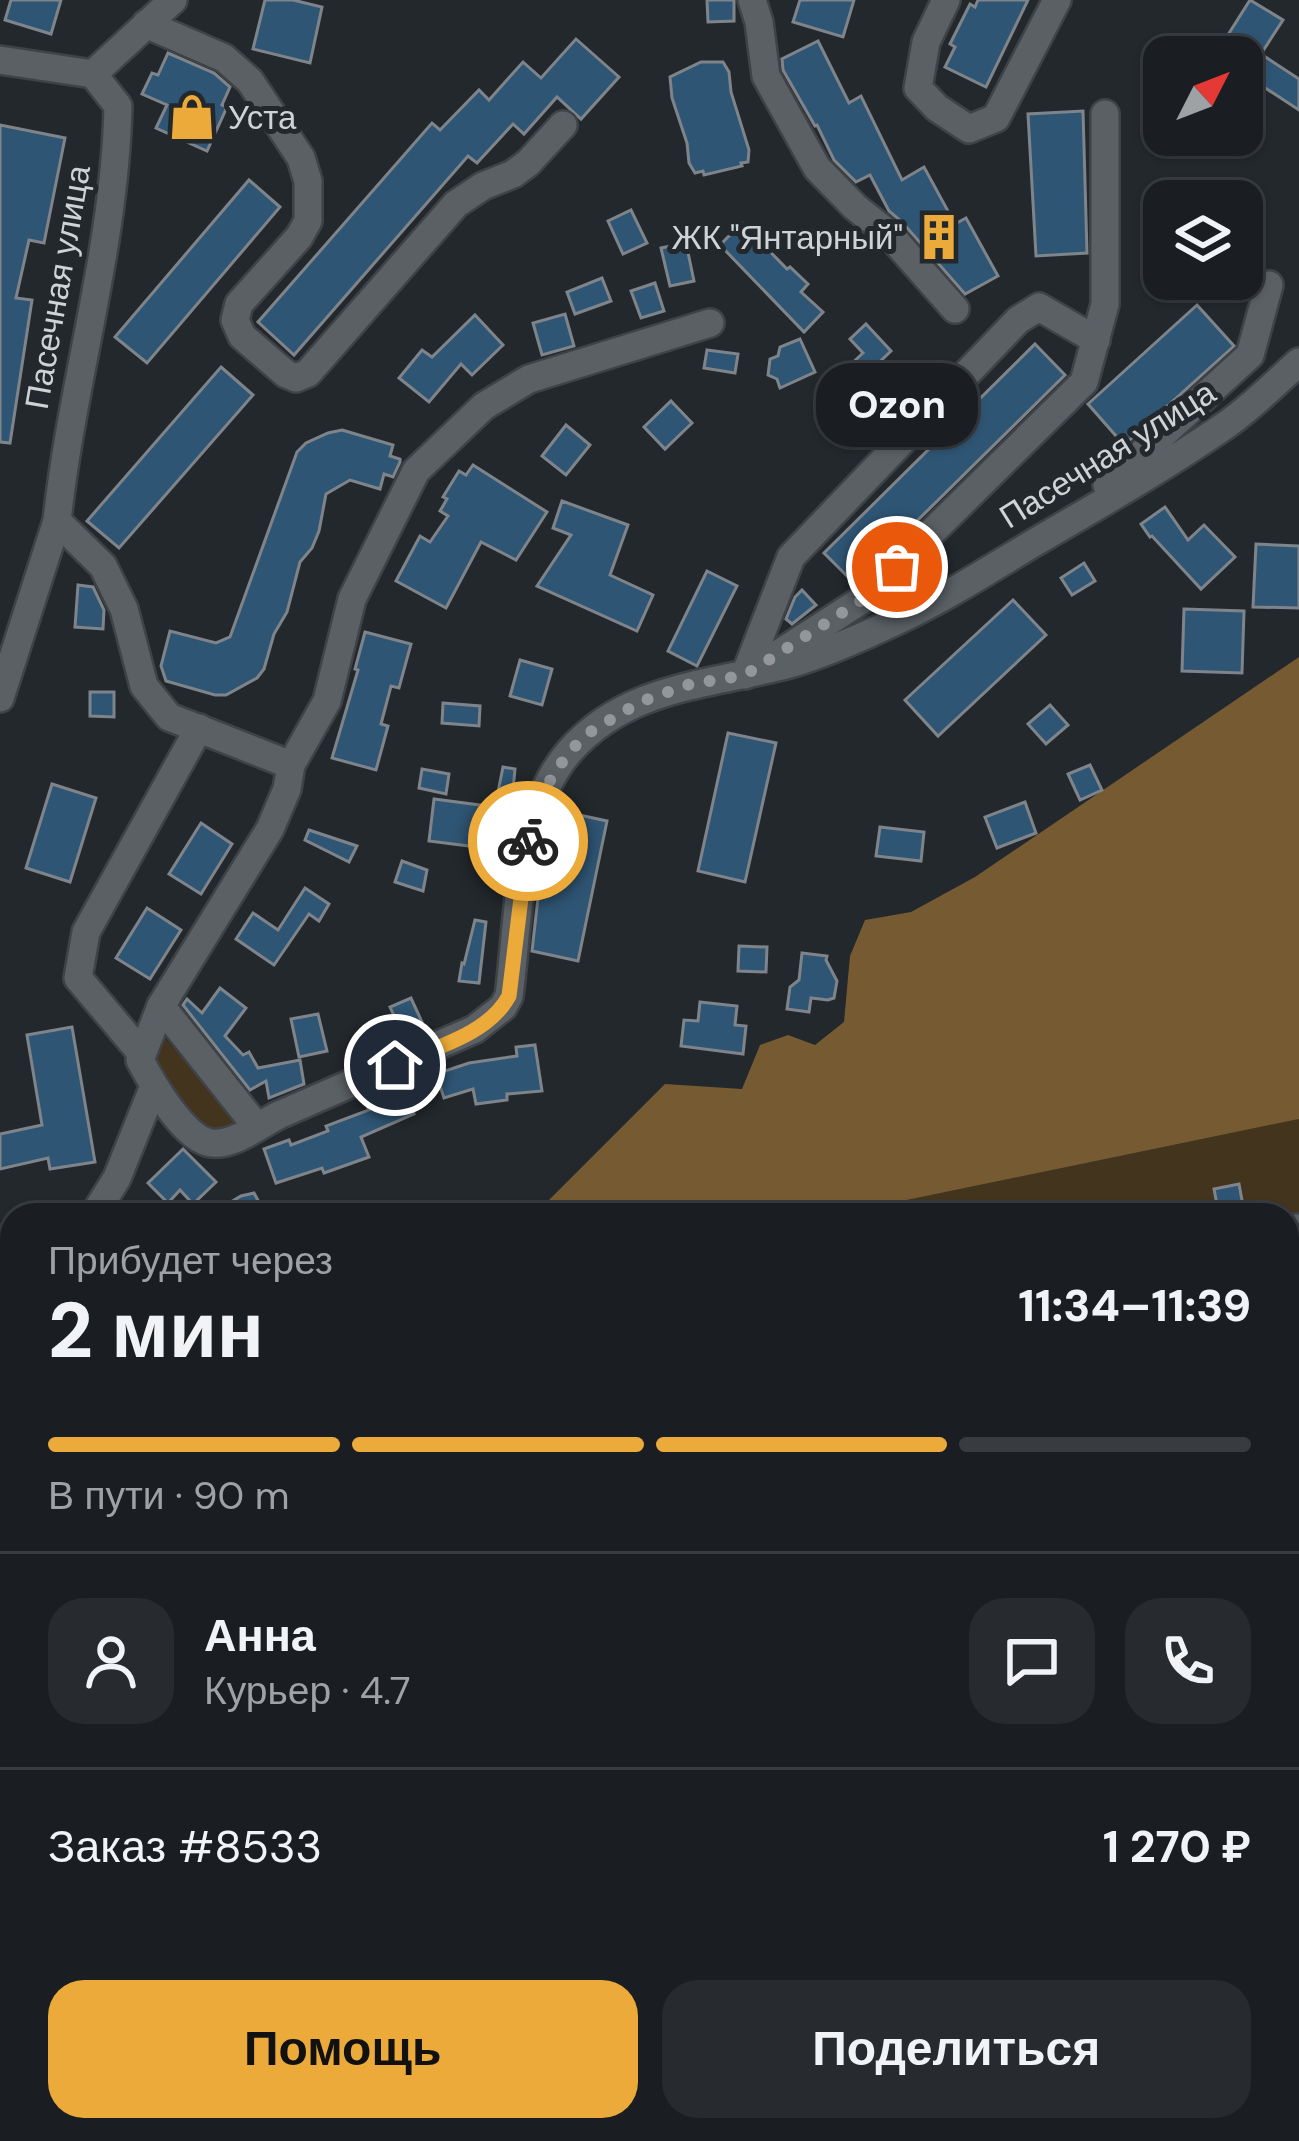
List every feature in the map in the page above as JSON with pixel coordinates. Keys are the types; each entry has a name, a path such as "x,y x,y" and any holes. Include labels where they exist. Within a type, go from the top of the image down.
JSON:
{"street":[{"path":"0,60 93,74 172,0"},
{"path":"752,0 766,76 818,168 855,207 890,234 955,309"},
{"path":"946,0 926,42 919,88 937,108 969,129 997,118 1057,0"},
{"path":"146,24 224,58 250,81 301,158 308,181 308,221 239,304 235,320 242,336 296,378 308,373 457,204 528,164 562,125"},
{"name":"Пасечная улица","path":"0,698 57,521 102,267 118,144 118,106 93,74"},
{"name":"Пасечная улица","path":"745,675 865,598 1084,382 1105,304 1105,113"},
{"path":"1059,528 1250,355 1269,285"},
{"path":"745,675 791,557 1018,320 1039,307 1096,340"},
{"path":"101,1203 117,1178 154,1086 140,1060 161,1006 270,829 287,789 291,765 328,701 352,598 416,471 484,406 529,379 710,323"},
{"name":"Пасечная улица","path":"154,1086 198,1138 228,1142 476,1029 509,996 529,834 538,804 570,751 590,732 640,702 687,685 797,662 894,622 1226,425 1299,362"},
{"path":"57,521 103,566 124,609 144,686 169,717 291,765"},
{"path":"142,1054 78,978 86,932 199,728"},
{"path":"161,1006 257,1127"}],"shaded area":[{"path":"1299,657 1299,1119 892,1203 546,1203 665,1084 742,1089 760,1045 788,1035 815,1045 844,1022 850,956 865,920 911,912 975,877"},
{"path":"161,1034 239,1125 228,1133 200,1127 158,1074 153,1058"},
{"path":"1299,1119 1299,1203 892,1203"}],"building":[{"path":"11,0 61,0 51,34 5,20"},
{"path":"265,0 322,7 310,63 253,49"},
{"path":"707,0 734,0 734,21 708,22"},
{"path":"800,0 854,0 843,37 793,22"},
{"path":"978,0 1028,0 986,87 945,67 955,47 950,44 970,4 975,7"},
{"path":"1250,0 1283,20 1263,51 1263,36 1227,36"},
{"path":"576,39 619,77 581,119 557,97 524,134 513,124 477,163 468,156 294,355 258,322 432,123 440,130 479,90 489,100 523,62 541,78"},
{"path":"818,41 849,103 861,96 902,180 924,167 955,224 966,218 998,276 965,294 889,211 870,175 856,182 834,160 783,70 782,59"},
{"name":"Уста","path":"168,53 214,73 230,87 222,105 227,107 207,151 156,128 167,105 142,94"},
{"path":"1263,55 1299,79 1299,110 1263,86"},
{"path":"701,62 723,62 729,72 749,150 748,162 742,166 704,175 703,171 695,173 689,163 670,77"},
{"path":"1083,111 1087,253 1036,256 1028,114"},
{"path":"0,125 65,138 44,243 29,240 16,298 32,300 10,443 0,442"},
{"path":"249,180 280,207 147,363 115,337"},
{"path":"631,210 647,243 623,254 608,221"},
{"path":"742,223 808,284 801,292 823,312 804,332 720,245"},
{"path":"686,243 694,281 670,286 661,248"},
{"path":"602,278 611,301 575,314 567,292"},
{"path":"655,283 664,311 641,318 631,291"},
{"path":"1197,305 1234,346 1124,445 1088,404"},
{"path":"565,314 574,346 542,355 533,323"},
{"path":"475,315 503,345 472,375 461,364 429,402 399,378 422,350 432,357"},
{"path":"866,324 891,351 864,377 877,391 861,407 835,379 863,353 850,339"},
{"path":"800,339 815,372 780,388 777,379 768,375 770,359 778,356 780,347"},
{"path":"1035,344 1065,375 854,583 824,553"},
{"path":"707,350 738,354 735,373 704,368"},
{"path":"221,367 253,395 119,548 87,521"},
{"path":"671,401 692,423 665,449 644,427"},
{"path":"566,425 590,445 566,475 542,456"},
{"path":"342,430 393,445 390,456 400,462 393,477 384,474 380,489 350,480 326,494 319,531 300,562 287,612 274,634 264,669 226,695 166,681 161,666 170,631 216,643 230,637 297,452 306,443"},
{"path":"473,465 547,512 516,560 481,542 446,608 396,581 420,536 430,542 448,516 440,511 447,499 443,497 459,471 466,475"},
{"path":"562,501 628,525 610,575 653,595 637,631 537,586 571,535 553,528"},
{"path":"1165,507 1188,540 1204,525 1235,557 1201,589 1141,524"},
{"path":"1256,544 1299,546 1299,608 1253,607"},
{"path":"1084,563 1095,581 1072,595 1061,578"},
{"path":"707,571 737,586 697,666 668,651"},
{"path":"78,585 93,587 104,610 103,629 75,627"},
{"path":"802,590 816,605 792,624 786,619"},
{"path":"1013,600 1046,635 938,736 905,700"},
{"path":"1184,609 1244,611 1242,673 1182,671"},
{"path":"365,632 411,644 399,688 391,686 381,724 388,726 376,770 332,758"},
{"path":"520,660 552,669 542,705 510,696"},
{"path":"90,692 114,692 114,717 90,716"},
{"path":"443,703 480,706 479,726 442,723"},
{"path":"1050,705 1068,725 1046,744 1028,724"},
{"path":"728,733 776,743 745,882 698,871"},
{"path":"1090,765 1102,790 1080,800 1068,774"},
{"path":"503,767 515,769 509,832 471,828 469,846 429,841 434,799 495,807"},
{"path":"422,769 449,774 446,794 419,788"},
{"path":"52,784 96,798 70,882 26,868"},
{"path":"1025,802 1036,833 997,848 985,817"},
{"path":"556,810 607,821 578,961 532,951 541,871"},
{"path":"201,823 232,844 201,894 169,874"},
{"path":"880,827 924,832 921,861 876,856"},
{"path":"309,830 357,846 349,862 305,840"},
{"path":"402,861 427,870 423,891 395,882"},
{"path":"305,888 329,904 319,921 309,914 274,965 236,939 253,913 278,930"},
{"path":"147,908 181,930 150,979 116,958"},
{"path":"475,920 486,922 479,983 459,981"},
{"path":"739,946 767,947 766,972 738,971"},
{"path":"802,953 827,956 837,981 834,998 811,998 809,1012 787,1009 790,987 799,980"},
{"path":"220,988 246,1008 225,1036 243,1055 249,1052 258,1068 300,1060 304,1084 269,1098 266,1081 250,1090 183,1005 187,999 202,1013"},
{"path":"411,998 422,1022 401,1031 390,1007"},
{"path":"700,1002 737,1006 735,1025 746,1026 743,1054 681,1046 684,1020 698,1021"},
{"path":"318,1014 327,1051 299,1057 291,1019"},
{"path":"72,1027 95,1162 50,1169 48,1158 0,1169 0,1134 42,1125 27,1035"},
{"path":"535,1045 542,1091 507,1094 507,1100 476,1104 473,1089 444,1098 436,1074 517,1056 516,1047"},
{"path":"407,1089 414,1114 361,1137 369,1157 276,1183 264,1149 328,1131 326,1126"},
{"path":"183,1149 216,1182 194,1203 180,1190 168,1203 148,1183"},
{"path":"1239,1184 1243,1203 1217,1203 1214,1189"},
{"path":"254,1193 259,1203 229,1203"}],"way so far":[{"path":"528,841 538,804 553,775 590,732 640,702 687,685 745,675 865,598 897,567"}],"place":[{"name":"Уста","path":"192,117"},
{"name":"ЖК \"Янтарный\"","path":"939,237"},
{"name":"Ozon","path":"897,567"}],"route":[{"path":"395,1065 476,1029 503,1007 509,996 528,841"}]}
